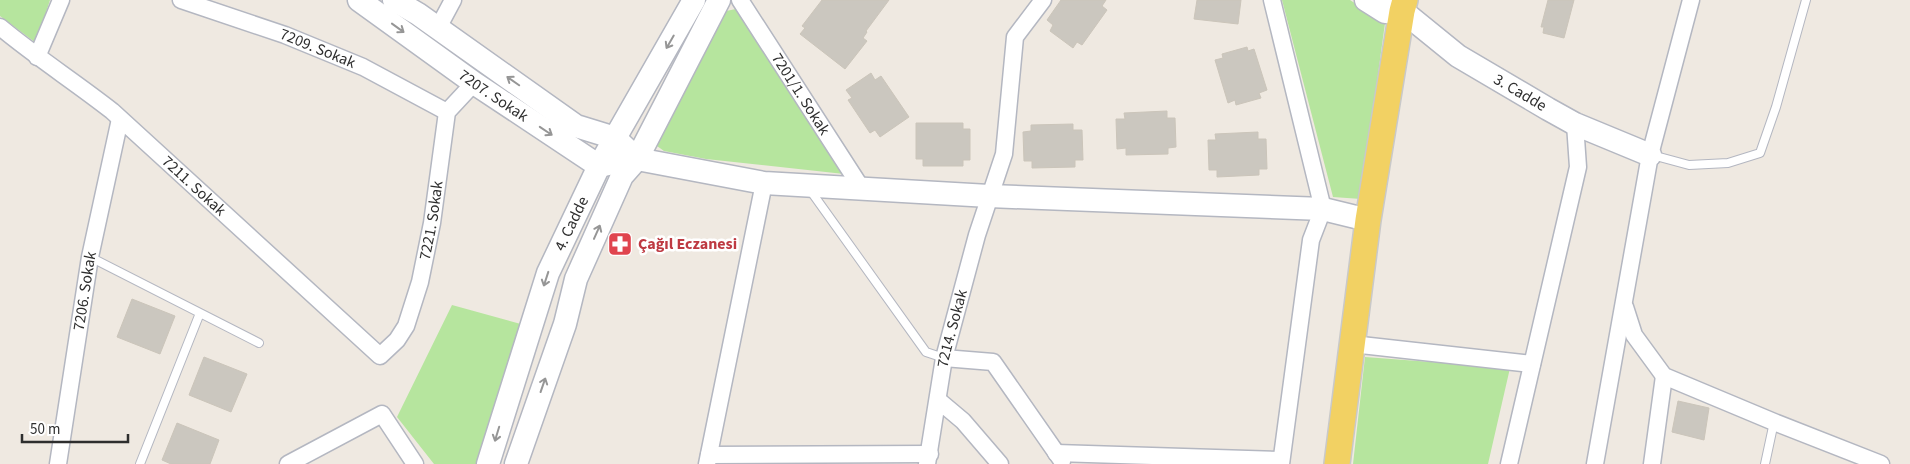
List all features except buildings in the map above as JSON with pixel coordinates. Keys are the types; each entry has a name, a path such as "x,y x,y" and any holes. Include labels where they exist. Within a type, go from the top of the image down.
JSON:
{"main road":[{"path":"1337,464 1368,220 1399,4"}],"street":[{"path":"38,57 61,0"},
{"name":"7209. Sokak","path":"181,0 284,34 362,67 447,112"},
{"name":"7207. Sokak","path":"359,0 474,83 599,166"},
{"name":"7207. Sokak","path":"394,0 438,28 576,126 616,138"},
{"path":"438,28 453,0"},
{"name":"4. Cadde","path":"516,464 565,324 576,280 622,176 637,159 718,0"},
{"name":"7201/1. Sokak","path":"740,0 862,189"},
{"name":"7214. Sokak","path":"928,459 944,358 976,236 1004,154 1015,37 1043,0"},
{"path":"944,358 993,362 1060,459 1281,462 1311,240 1323,209 1272,0"},
{"path":"1366,0 1386,12 1399,4"},
{"path":"1595,464 1650,154 1691,0"},
{"name":"4. Cadde","path":"488,464 548,273 599,166 689,3"},
{"name":"3. Cadde","path":"1399,4 1458,56 1575,124 1650,154"},
{"name":"7211. Sokak","path":"0,27 120,118 380,356"},
{"path":"447,112 474,83"},
{"name":"7221. Sokak","path":"380,356 397,340 406,326 420,282 432,222 447,112"},
{"name":"7206. Sokak","path":"58,464 90,257 120,118"},
{"path":"1509,464 1578,167 1575,124"},
{"path":"616,138 637,159"},
{"path":"599,166 637,159 764,183 990,196 1323,209 1368,220"},
{"path":"764,183 708,459 928,459"},
{"path":"1624,305 1634,335 1664,376 1875,462"},
{"path":"1352,344 1532,364"},
{"path":"1652,464 1664,376"},
{"path":"938,400 963,421 1000,464"},
{"path":"288,464 382,414 416,464"}],"lane":[{"path":"1650,154 1690,165 1728,163 1760,153 1776,107 1806,0"},
{"path":"807,186 926,352 944,358"},
{"path":"90,257 259,343"},
{"path":"140,464 200,313"},
{"path":"1765,464 1774,422"}],"green space":[{"path":"0,0 50,0 36,43 0,16"},
{"path":"1282,0 1350,0 1385,23 1361,199 1333,197"},
{"path":"736,9 844,174 706,159 664,151 657,146 655,132 721,12"},
{"path":"452,305 528,326 479,464 434,464 397,417"},
{"path":"1365,357 1510,368 1488,464 1353,464"}],"place":[{"name":"Çağıl Eczanesi","path":"620,244"}]}
